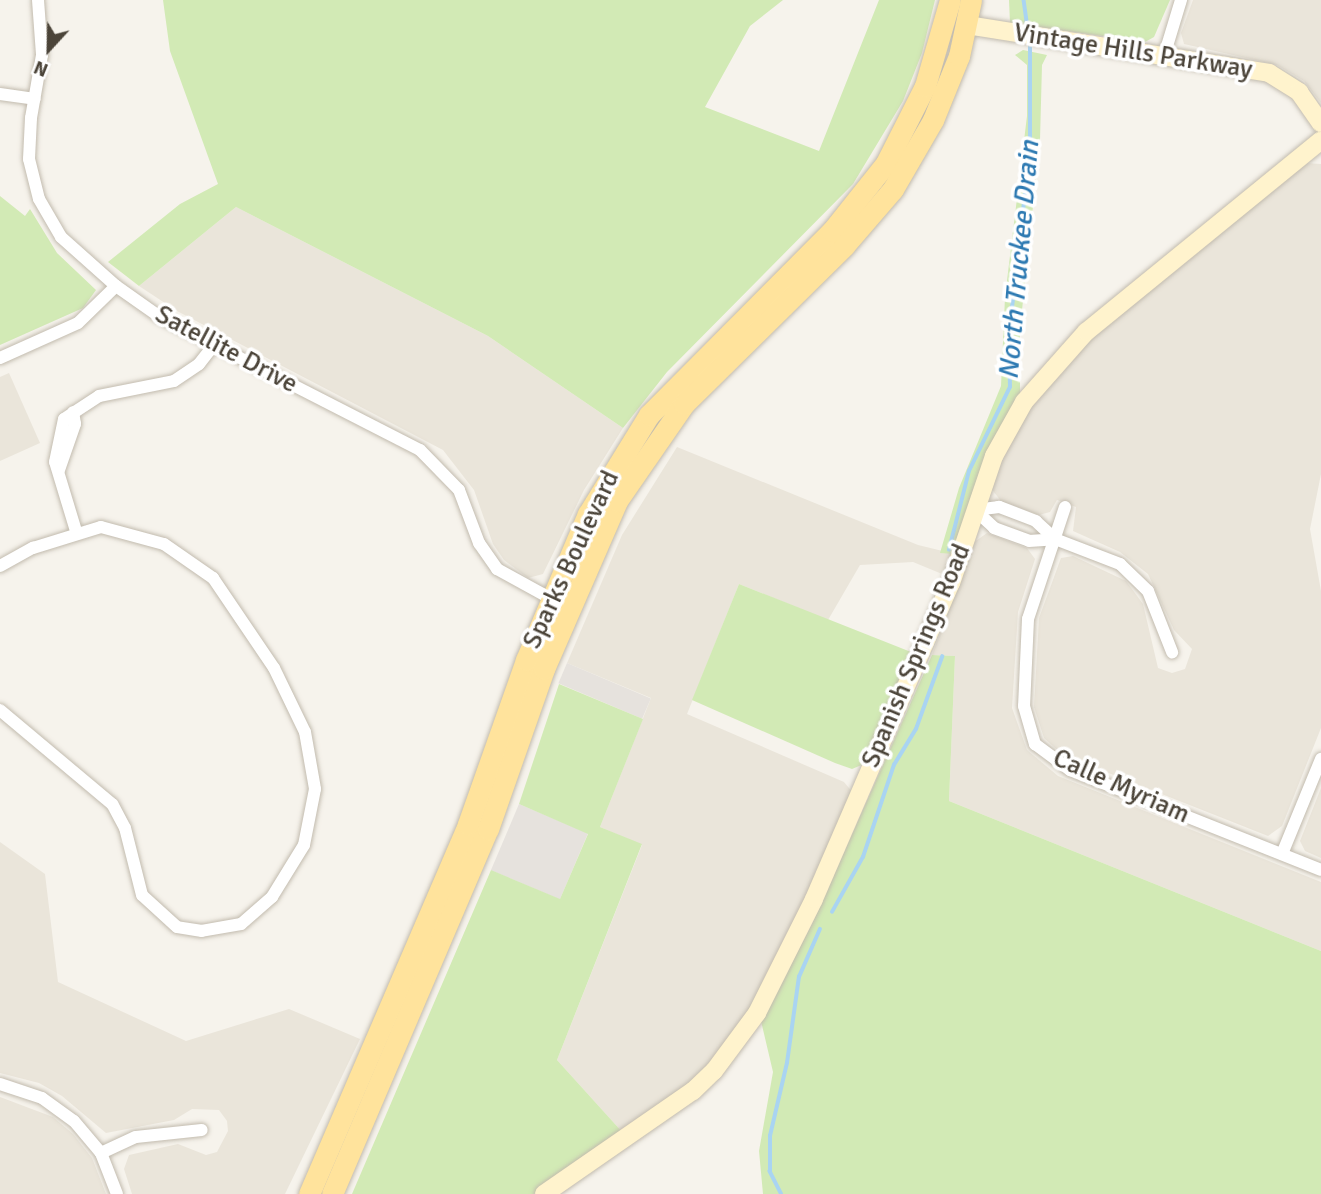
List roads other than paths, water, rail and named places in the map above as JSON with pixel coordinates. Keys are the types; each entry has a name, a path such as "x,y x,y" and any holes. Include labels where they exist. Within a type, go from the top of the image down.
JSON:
{"main road":[{"name":"Sparks Boulevard","path":"332,1194 492,820 588,514 628,444 677,382 861,198 886,163 925,86 950,0"},
{"path":"925,86 940,68 954,36 967,25 958,12 960,0"},
{"name":"Sparks Boulevard","path":"309,1194 560,603 617,501 653,444 684,404 845,246 893,189 933,120 967,25 971,0"},
{"path":"322,1194 375,1094"}],"street":[{"name":"Satellite Drive","path":"38,0 43,35 29,159 39,199 61,237 116,286 160,317 436,461 459,490 488,559 511,580 560,603"},
{"path":"1164,56 1181,0"},
{"name":"Vintage Hills Parkway","path":"967,25 1269,74 1299,92 1321,123"},
{"path":"0,94 35,99"},
{"name":"Spanish Springs Road","path":"544,1194 693,1091 737,1043 757,1013 814,899 936,619 1007,430 1069,348 1321,140"},
{"path":"0,358 78,323 116,286"},
{"path":"76,531 55,462 63,441 64,419 99,396 174,381 199,364 214,345"},
{"name":"Calle Myriam","path":"1065,507 1028,619 1024,706 1035,744 1070,770 1321,870"},
{"path":"975,510 999,508 1024,517 1045,527 1055,539"},
{"path":"975,510 994,528 1029,541 1055,539 1109,558 1130,571 1148,591 1172,652"},
{"path":"0,566 76,531 101,527 132,532 164,544 213,578 274,668 305,732 316,789 303,845 272,897 241,924 202,931 177,927 142,895 125,828 112,804 0,710"},
{"path":"1282,854 1321,759"},
{"path":"0,1084 24,1090 60,1109 101,1153 117,1194"},
{"path":"101,1153 136,1137 202,1129"}],"waterway":[{"name":"North Truckee Drain","path":"1024,0 1028,30"},
{"name":"North Truckee Drain","path":"949,550 969,471 1010,387 1009,334 1030,150 1030,41"},
{"name":"North Truckee Drain","path":"832,912 863,857 894,765 916,729 942,657"},
{"name":"North Truckee Drain","path":"781,1194 770,1172 770,1136 787,1063 799,977 820,929"}]}
